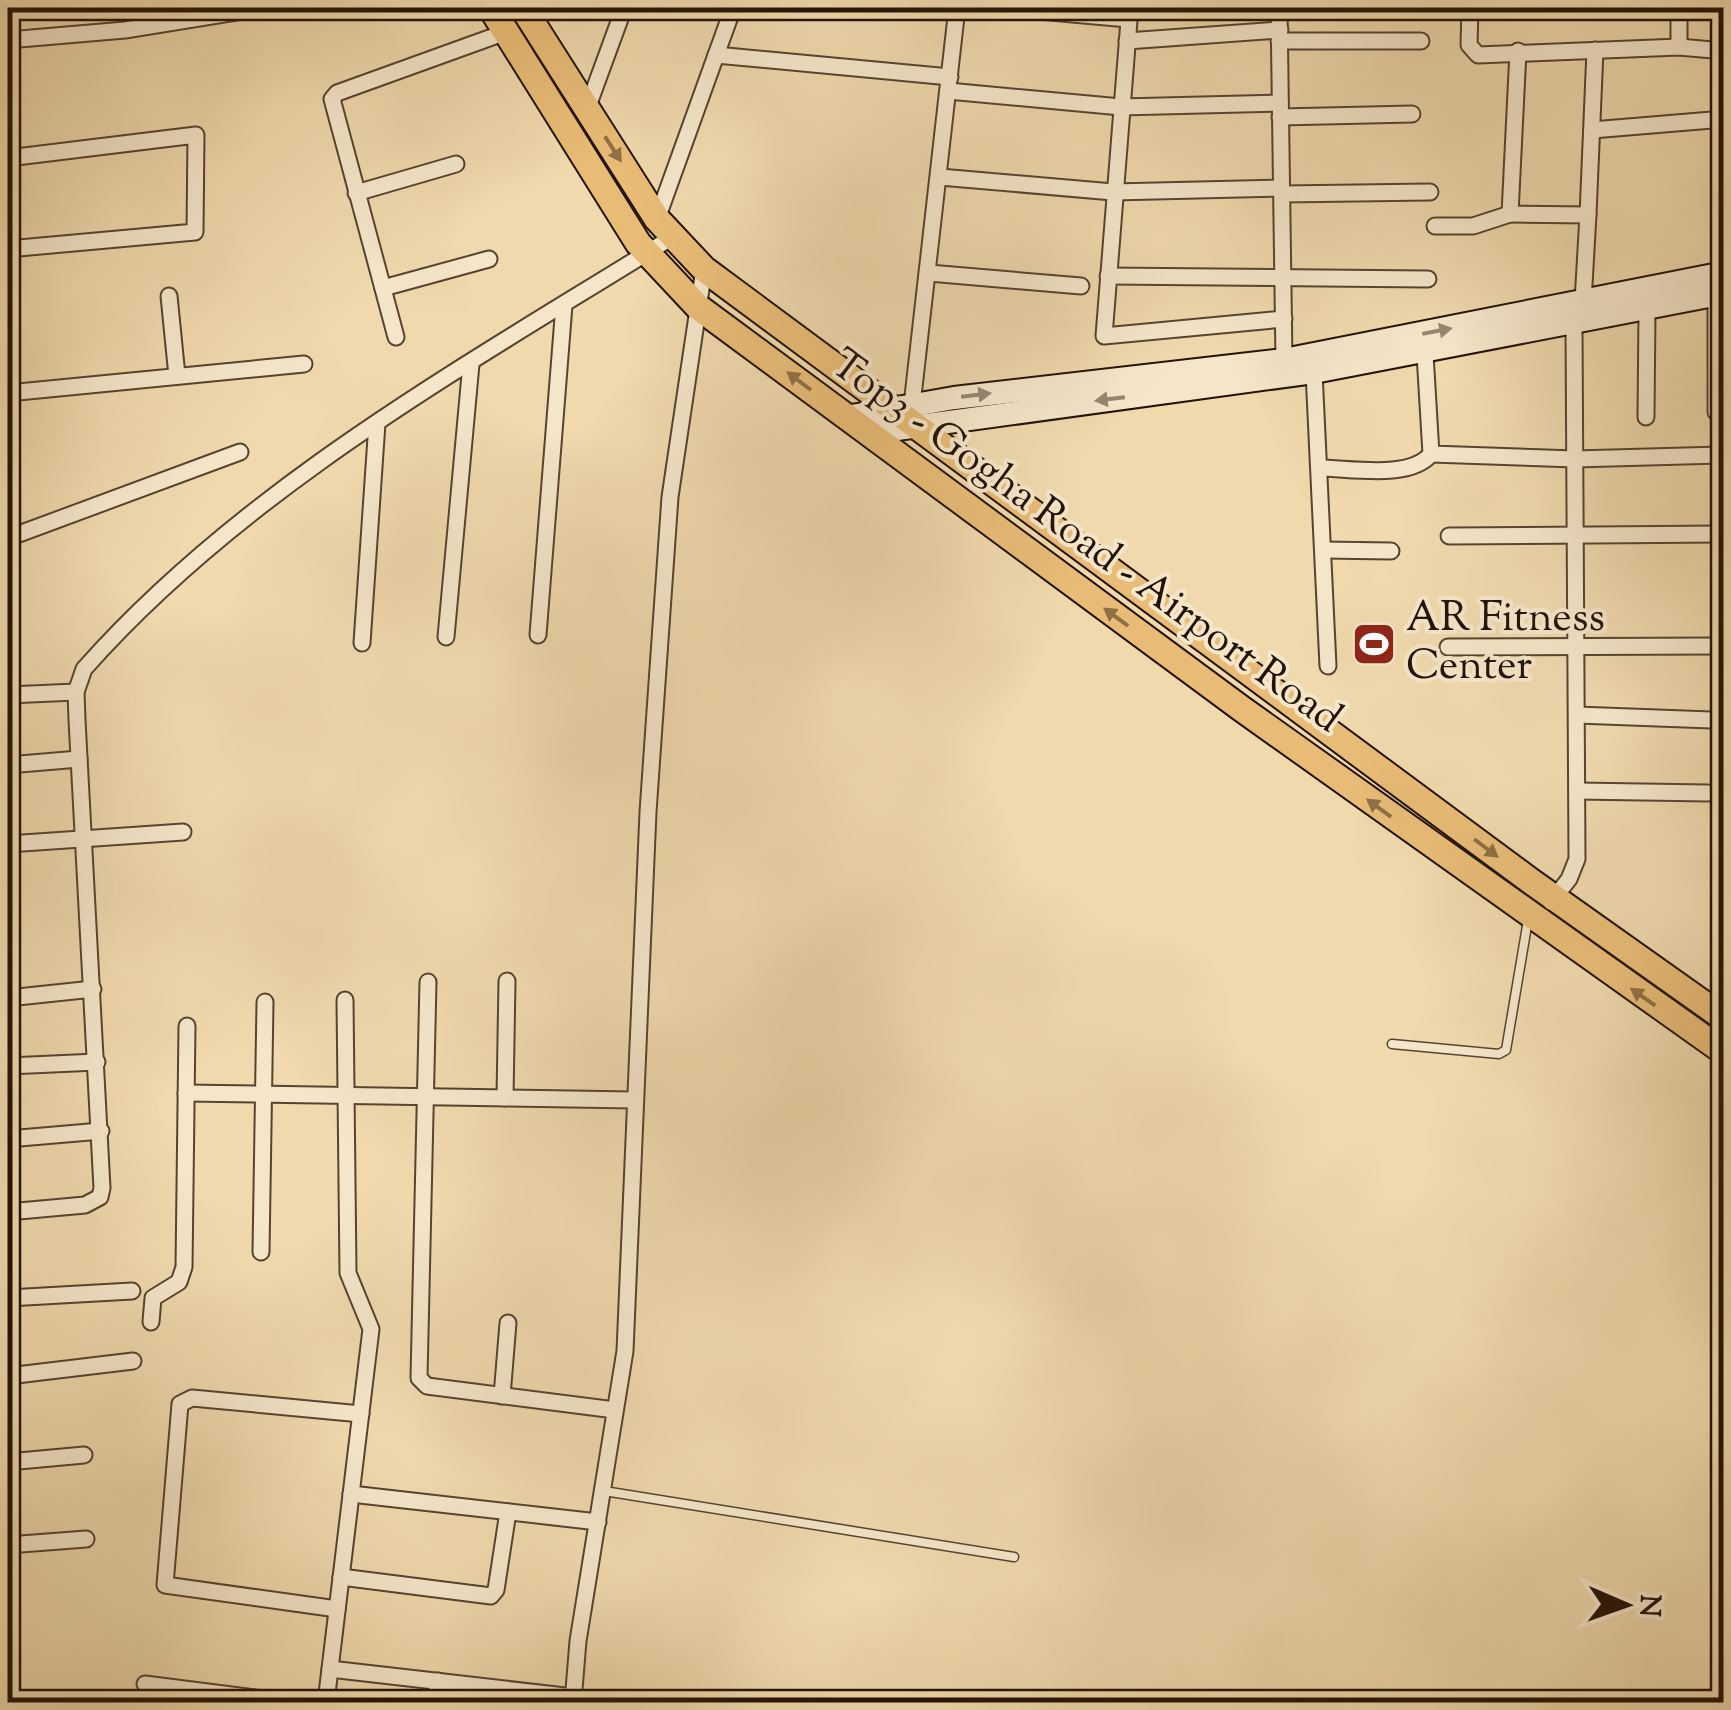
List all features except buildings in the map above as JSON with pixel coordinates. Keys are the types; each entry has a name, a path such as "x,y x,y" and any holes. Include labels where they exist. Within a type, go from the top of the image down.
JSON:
{"main road":[{"name":"Top3 - Gogha Road - Airport Road","path":"492,8 646,254 698,307 1532,918 1724,1052"},
{"path":"523,8 666,228 704,269 907,412 1554,898 1724,1018"}],"street":[{"path":"8,40 126,30 261,8"},
{"path":"587,109 624,8"},
{"path":"8,1212 85,1205 100,1197 101,1132 76,692 84,668 225,536 377,423 646,254 666,228 733,8"},
{"path":"907,412 929,273 957,8"},
{"path":"1004,8 1129,14 1104,336 1284,319"},
{"path":"1280,8 1284,360"},
{"path":"1470,8 1471,52 1679,47 1724,51"},
{"path":"1679,8 1679,47"},
{"path":"396,337 332,108 337,93 506,32"},
{"path":"1126,41 1280,35 1421,42"},
{"path":"1583,302 1595,50"},
{"path":"1510,214 1518,51"},
{"path":"716,54 1120,107 1412,114"},
{"path":"1592,130 1724,119"},
{"path":"8,158 196,135 195,232 8,249"},
{"path":"356,193 456,164"},
{"path":"940,177 1114,192 1430,192"},
{"path":"1435,226 1473,226 1510,214 1588,215"},
{"path":"383,288 489,259"},
{"path":"330,1668 574,1700 625,1350 648,812 670,497 704,269"},
{"path":"929,273 1080,286"},
{"path":"1108,276 1428,279"},
{"path":"868,434 907,412 1284,360 1583,302 1721,288"},
{"path":"846,417 1314,372 1647,311 1721,288"},
{"path":"1716,412 1721,288"},
{"path":"170,296 177,376"},
{"path":"538,636 564,305"},
{"path":"1646,417 1647,311"},
{"path":"1532,918 1574,872 1577,859 1574,325"},
{"path":"1319,468 1406,468 1424,463 1431,454 1425,354"},
{"path":"8,393 304,364"},
{"path":"446,637 471,364"},
{"path":"1314,372 1328,666"},
{"path":"362,643 377,423"},
{"path":"8,538 240,452"},
{"path":"1431,454 1575,459 1721,455"},
{"path":"1448,536 1724,534"},
{"path":"1322,550 1391,551"},
{"path":"1448,647 1720,646"},
{"path":"8,695 76,692"},
{"path":"1577,715 1711,720"},
{"path":"8,765 80,759"},
{"path":"1577,791 1708,793"},
{"path":"8,844 183,832"},
{"path":"504,1098 507,981"},
{"path":"428,982 418,1378 427,1386 615,1410"},
{"path":"8,998 93,989"},
{"path":"326,1702 371,1329 348,1273 345,1000"},
{"path":"261,1252 265,1002"},
{"path":"151,1322 154,1298 179,1282 184,1267 187,1026"},
{"path":"8,1066 97,1062"},
{"path":"186,1093 634,1100"},
{"path":"8,1139 101,1132"},
{"path":"8,1298 132,1291"},
{"path":"502,1396 508,1324"},
{"path":"8,1376 132,1361"},
{"path":"337,1609 165,1585 180,1404 192,1398 361,1414"},
{"path":"8,1462 84,1455"},
{"path":"351,1494 598,1522"},
{"path":"341,1577 491,1596 496,1590 508,1512"},
{"path":"8,1545 86,1538"},
{"path":"435,1702 438,1681"},
{"path":"145,1684 286,1702"}],"lane":[{"path":"1392,1044 1500,1054 1506,1050 1532,918"},
{"path":"602,1491 1014,1558"}],"place":[{"name":"AR Fitness Center","path":"1374,644"}]}
